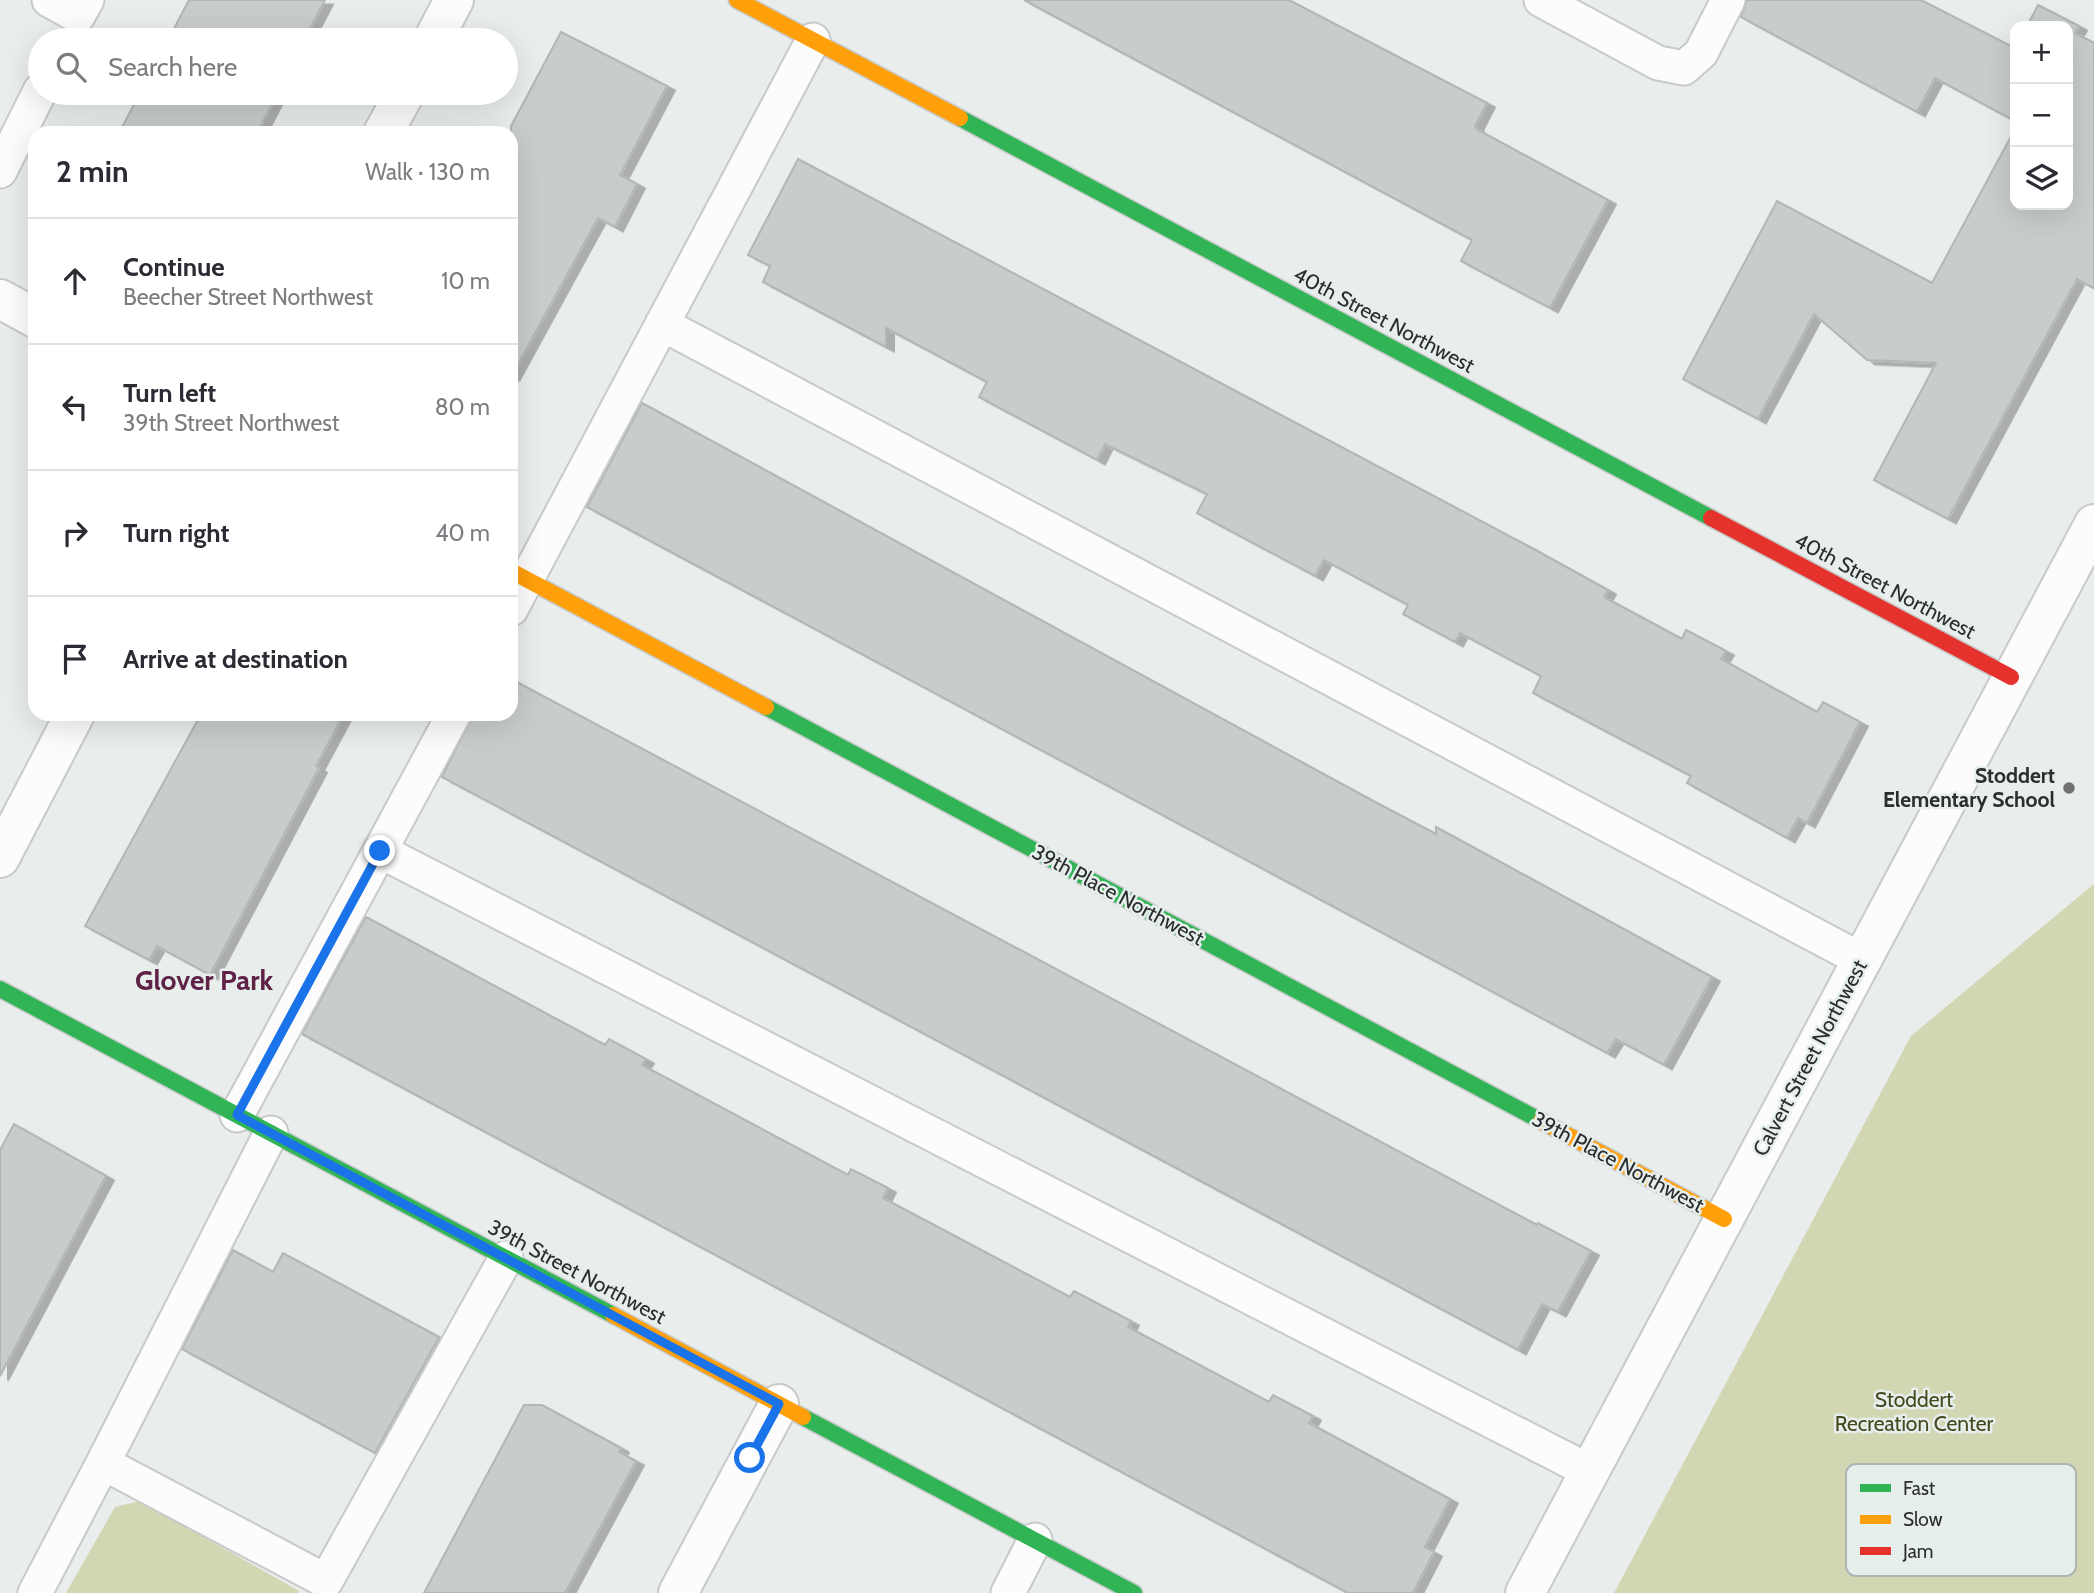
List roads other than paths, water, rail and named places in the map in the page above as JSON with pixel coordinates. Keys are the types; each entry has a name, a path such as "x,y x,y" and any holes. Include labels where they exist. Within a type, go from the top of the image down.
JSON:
{"street":[{"path":"439,28 454,0"},
{"name":"40th Street Northwest","path":"737,0 2011,677"},
{"path":"387,126 398,105"},
{"path":"0,299 28,314"},
{"name":"Calvert Street Northwest","path":"1525,1593 2094,524"},
{"name":"39th Place Northwest","path":"519,576 1724,1219"},
{"path":"0,858 71,721"},
{"name":"39th Street Northwest","path":"0,989 1134,1593"},
{"path":"678,1593 779,1404"}],"lane":[{"path":"49,0 77,19"},
{"path":"1541,0 1658,62 1684,68 1701,53 1728,0"},
{"path":"519,576 662,324 813,40"},
{"path":"0,171 33,105"},
{"path":"662,324 1862,960"},
{"path":"237,1115 450,721"},
{"path":"380,851 1591,1472"},
{"path":"36,1593 271,1133"},
{"path":"103,1463 323,1587 506,1258"},
{"path":"1008,1593 1035,1540"}],"place":[{"name":"Stoddert Elementary School","path":"2069,788"}],"district":[{"name":"Glover Park","path":"204,980"}],"park label":[{"name":"Stoddert Recreation Center","path":"1914,1412"}]}
